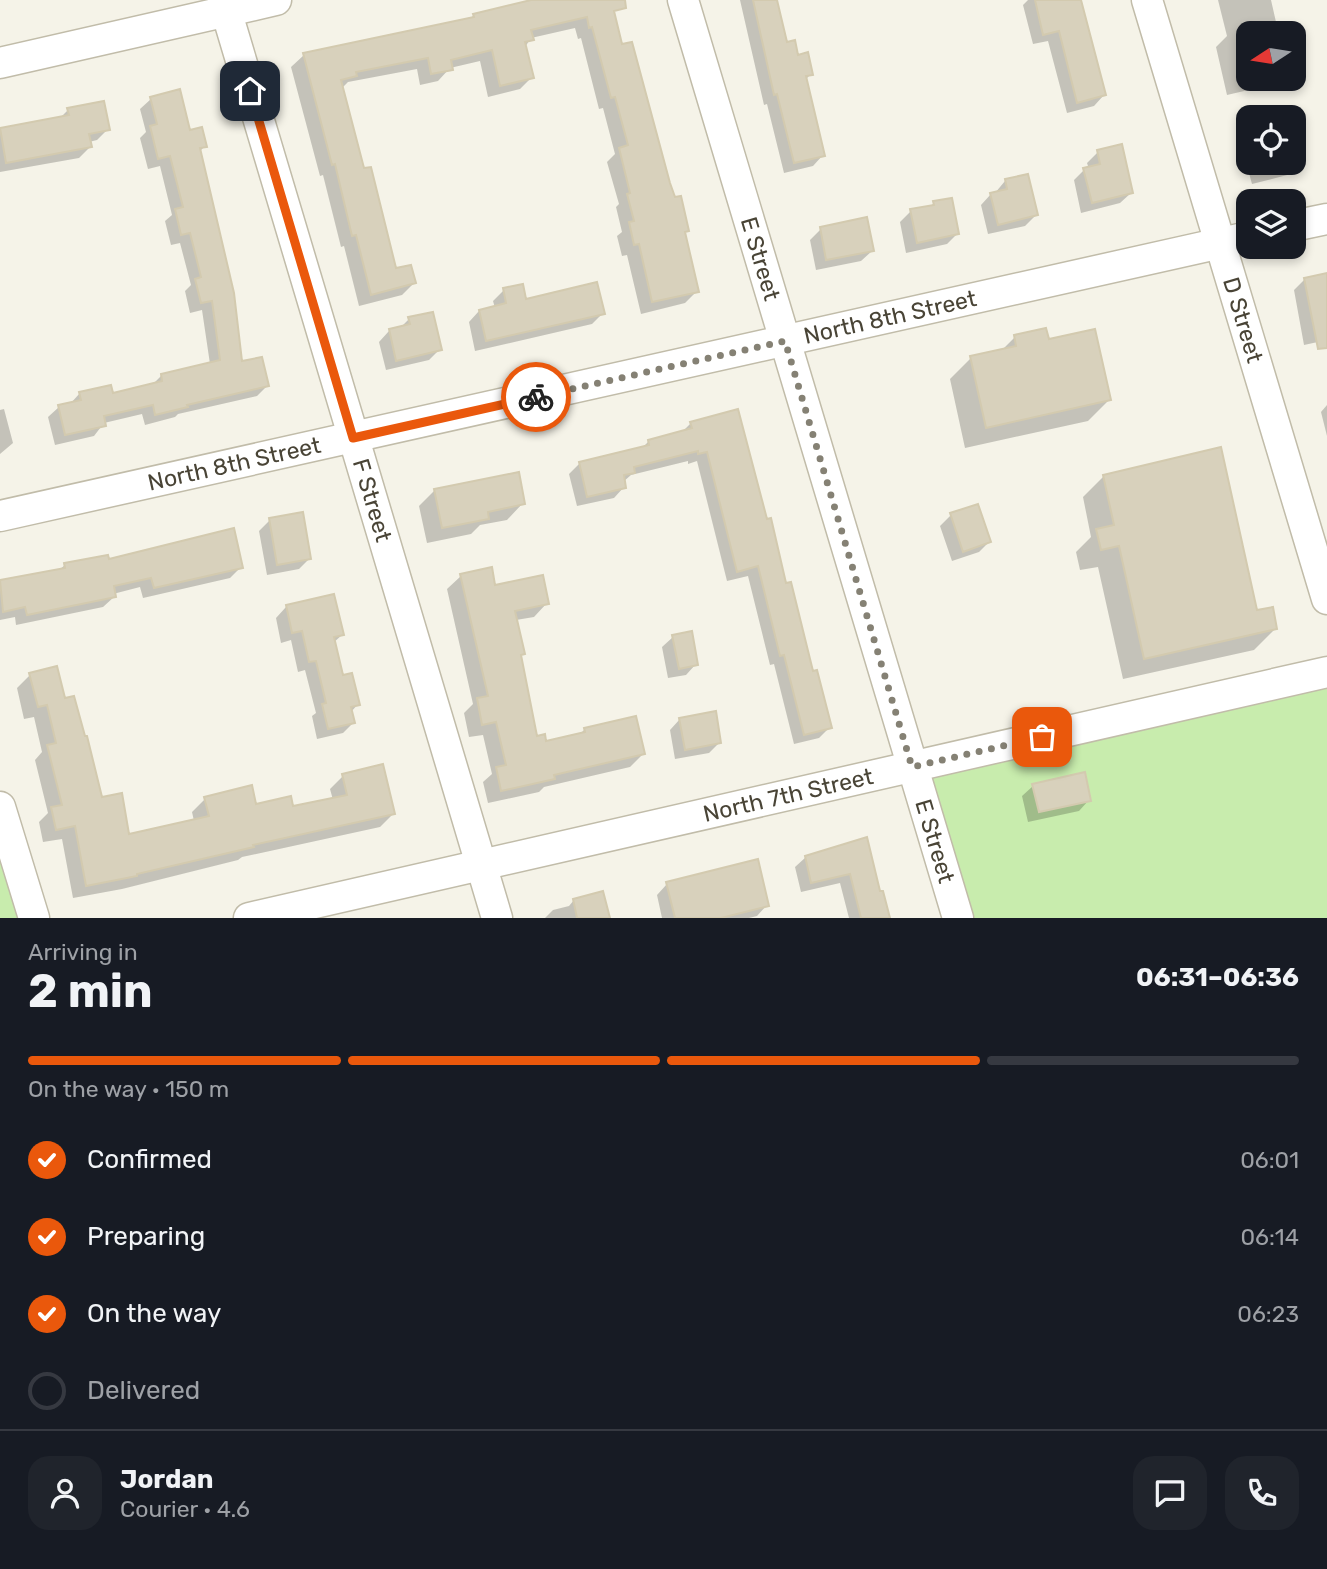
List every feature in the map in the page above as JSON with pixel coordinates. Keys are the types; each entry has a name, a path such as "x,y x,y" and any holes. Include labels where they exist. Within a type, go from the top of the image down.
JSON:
{"street":[{"path":"0,63 224,6 276,0"},
{"name":"E Street","path":"683,0 958,918"},
{"name":"D Street","path":"1147,0 1234,240 1327,599"},
{"name":"F Street","path":"224,6 497,918"},
{"path":"1306,223 1327,219"},
{"name":"North 8th Street","path":"0,516 1234,240"},
{"name":"North 7th Street","path":"249,918 1327,672"},
{"path":"0,807 34,918"}],"green space":[{"path":"1327,672 1327,918 965,918 918,766"},
{"path":"0,804 34,918 0,918"}],"building":[{"path":"531,0 625,0 626,8 614,11 622,44 632,42 670,183 675,197 681,196 689,231 685,232 699,292 652,302 639,244 634,245 629,222 634,221 619,148 628,145 615,97 611,98 587,17 531,30 534,40 525,42 534,78 500,86 492,50 451,60 453,70 431,74 428,58 356,72 357,76 341,80 364,168 371,167 396,268 411,265 416,283 371,295 356,235 352,236 335,164 332,165 303,53 474,17 473,14"},
{"path":"753,0 777,0 787,42 795,40 798,55 808,52 813,75 806,76 825,156 794,163 777,94 774,95"},
{"path":"1035,0 1081,0 1106,95 1077,103 1059,31 1043,35"},
{"path":"180,89 190,130 202,127 207,147 200,148 234,293 242,361 262,357 269,386 155,415 153,405 104,416 106,426 65,435 58,405 81,400 79,392 111,385 113,393 162,381 161,374 220,360 212,301 201,303 195,279 201,277 190,233 181,235 175,209 183,207 170,156 158,159 150,126 157,124 150,97"},
{"path":"104,101 110,130 89,134 92,147 6,163 0,128 69,115 67,108"},
{"path":"1122,144 1133,193 1092,203 1083,168 1100,164 1097,150"},
{"path":"1028,174 1038,215 998,225 990,193 1007,189 1005,179"},
{"path":"952,198 959,234 917,243 910,209 934,205 933,201"},
{"path":"867,217 874,251 826,260 820,227"},
{"path":"1327,273 1327,348 1318,349 1304,278"},
{"path":"597,282 605,314 486,341 479,310 506,303 503,288 523,284 526,299"},
{"path":"433,312 442,350 396,361 389,329 410,324 408,317"},
{"path":"1046,328 1049,339 1095,329 1111,400 986,428 970,356 1016,346 1014,335"},
{"path":"738,409 767,519 771,518 786,583 791,582 813,671 817,670 832,728 804,735 784,655 780,656 758,566 737,572 707,452 698,454 698,451 634,467 635,473 624,475 626,488 587,497 579,462 649,445 648,440 692,428 690,422"},
{"path":"1221,447 1257,610 1273,607 1277,629 1144,659 1119,546 1101,550 1096,529 1114,525 1103,475"},
{"path":"519,472 525,504 488,512 489,519 442,528 434,489"},
{"path":"978,504 991,542 963,552 950,513"},
{"path":"303,512 311,559 277,565 269,518"},
{"path":"234,528 243,568 154,588 151,578 114,586 116,597 27,615 25,607 3,612 0,580 65,568 64,563 108,555 109,559"},
{"path":"492,567 495,585 543,575 549,604 515,611 525,654 521,655 537,736 545,734 546,741 585,732 584,728 636,716 645,754 554,775 555,779 501,791 496,767 506,765 496,722 482,725 477,698 488,696 460,574"},
{"path":"334,594 344,635 334,637 343,675 352,673 360,705 351,707 355,723 328,729 322,704 326,703 316,661 309,662 302,631 292,633 286,605"},
{"path":"692,631 698,665 679,669 672,635"},
{"path":"57,666 65,698 74,696 102,797 122,793 129,834 209,816 204,797 252,785 256,804 291,796 293,806 347,795 342,774 383,764 395,814 86,886 75,826 56,830 51,807 62,805 47,745 56,743 47,705 38,707 29,673"},
{"path":"716,711 721,743 685,750 679,718"},
{"path":"1085,772 1091,801 1039,812 1032,784"},
{"path":"867,837 880,891 883,891 890,918 861,918 850,874 811,883 805,856"},
{"path":"758,859 769,906 721,918 675,918 666,882"},
{"path":"603,891 610,918 577,918 573,899"}],"way so far":[{"path":"536,397 785,341 912,767 1042,737"}],"route":[{"path":"250,91 353,438 536,397"}]}
